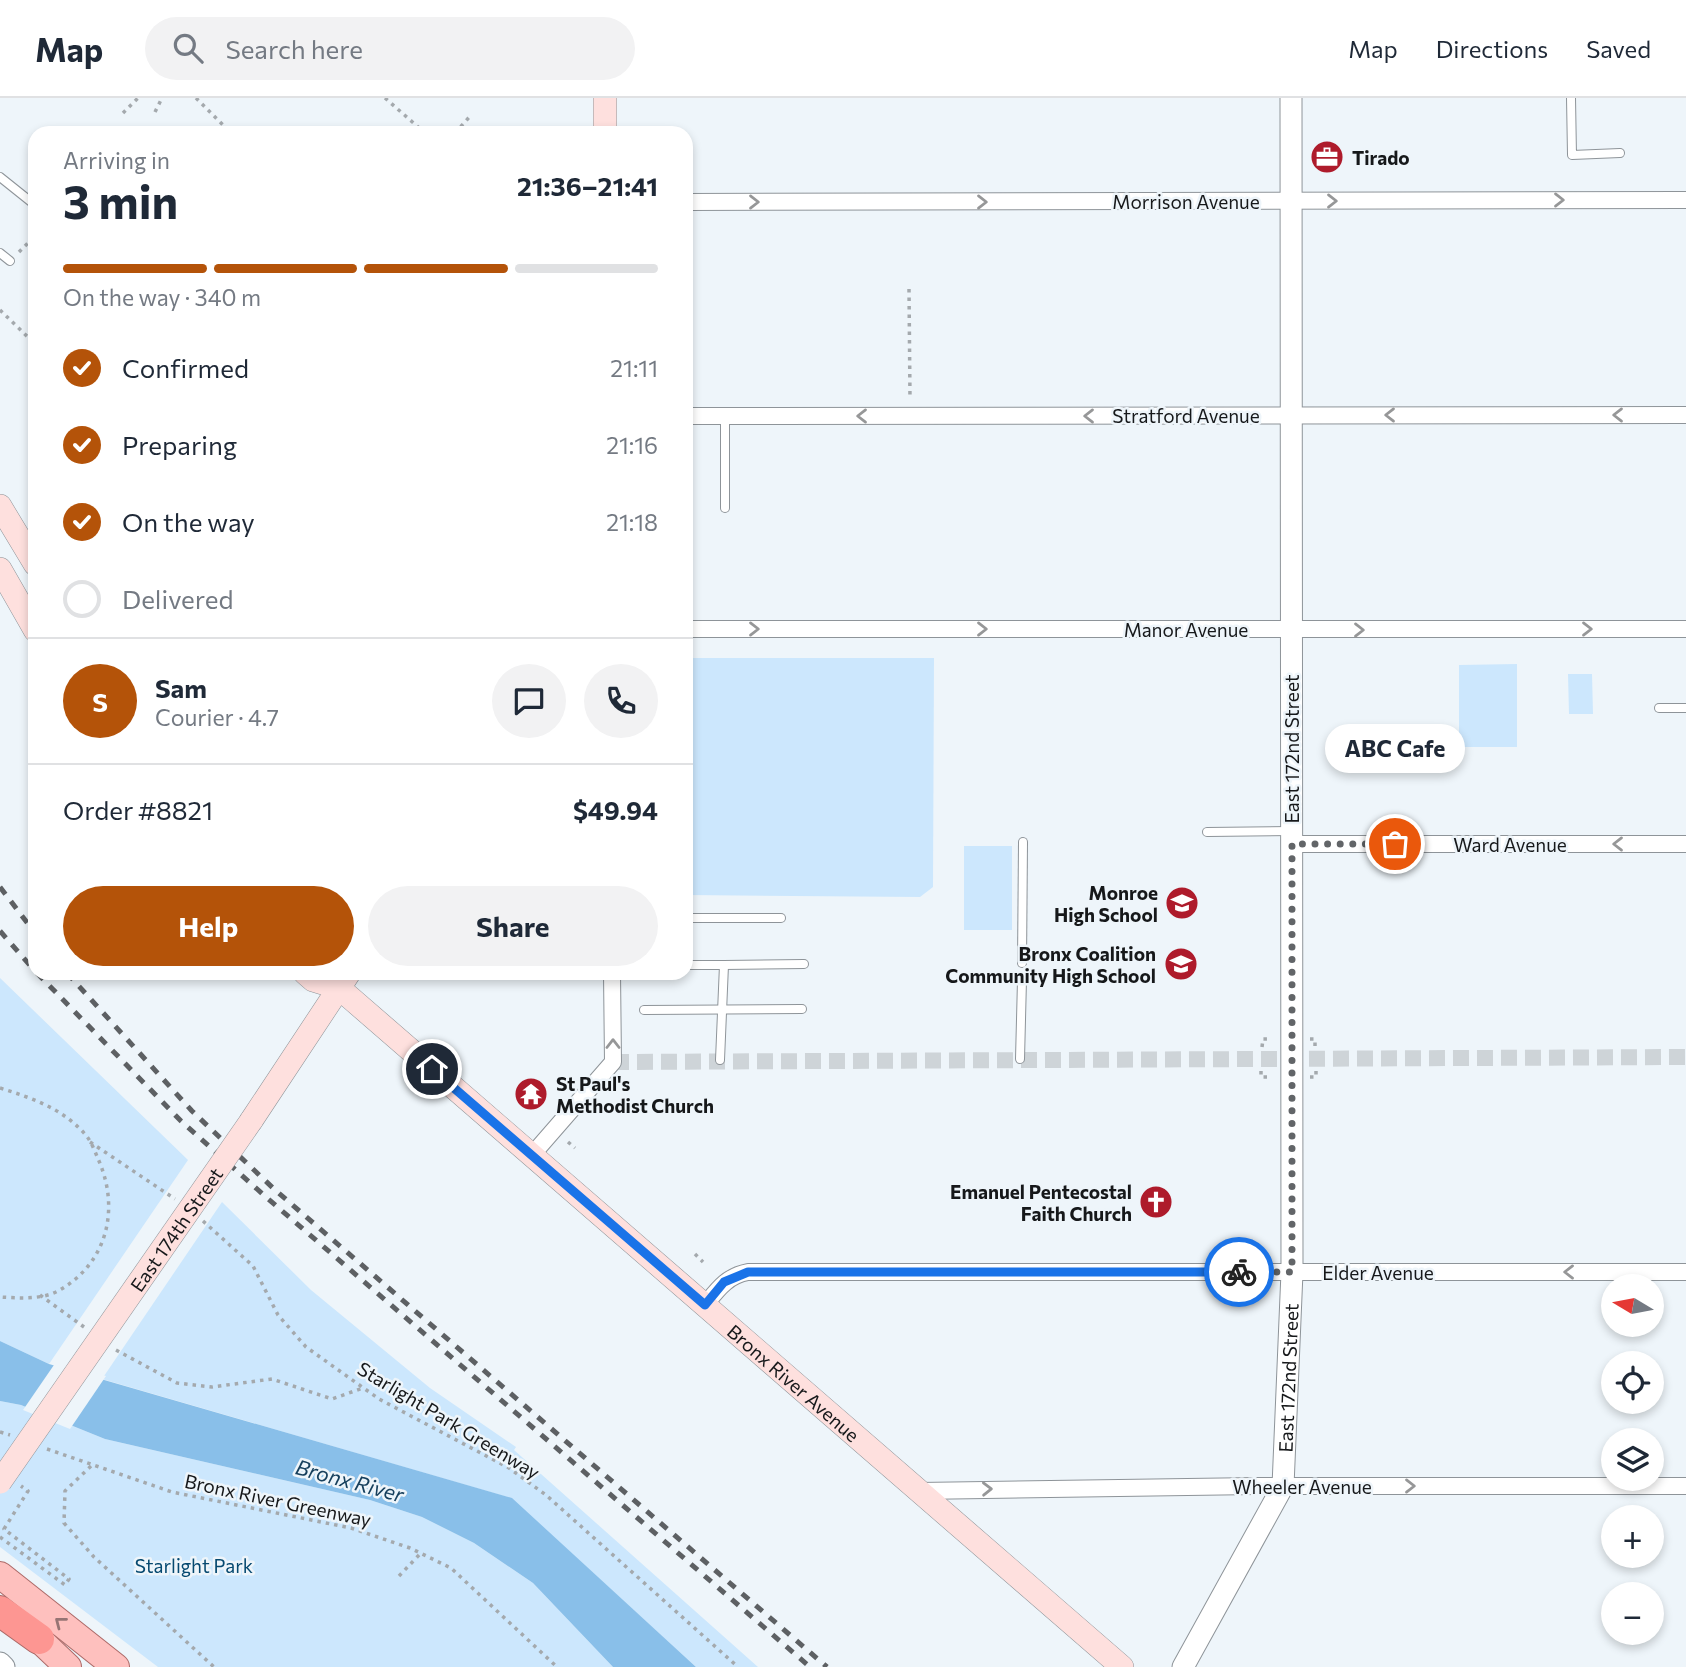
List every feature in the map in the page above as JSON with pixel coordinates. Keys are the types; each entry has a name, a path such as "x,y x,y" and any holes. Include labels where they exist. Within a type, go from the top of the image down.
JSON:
{"highway":[{"path":"0,1611 39,1639"}],"main road":[{"path":"605,98 605,126"},
{"path":"0,506 28,552"},
{"path":"0,569 28,618"},
{"name":"East 174th Street","path":"10,1483 251,1121 340,980"},
{"name":"Bronx River Avenue","path":"343,980 532,1155 1122,1667"},
{"path":"0,1575 116,1667"},
{"path":"0,1603 68,1667"}],"street":[{"name":"East 172nd Street","path":"1183,1667 1283,1486 1292,1272 1290,98"},
{"name":"Morrison Avenue","path":"693,202 1686,200"},
{"name":"Stratford Avenue","path":"693,416 1686,415"},
{"name":"Manor Avenue","path":"693,629 1686,629"},
{"name":"Ward Avenue","path":"1291,838 1686,844"},
{"path":"532,1155 613,1062 612,980"},
{"name":"Elder Avenue","path":"705,1305 724,1282 748,1272 1686,1272"},
{"name":"Wheeler Avenue","path":"919,1491 1283,1486 1686,1486"},
{"path":"0,1663 4,1667"}],"lane":[{"path":"1572,98 1572,155 1620,153"},
{"path":"0,177 28,199"},
{"path":"0,253 10,261"},
{"path":"725,416 725,508"},
{"path":"1659,708 1686,708"},
{"path":"1207,832 1291,838"},
{"path":"1022,963 1023,842"},
{"path":"693,918 781,918"},
{"path":"693,965 804,964"},
{"path":"720,1060 724,965"},
{"path":"1020,1059 1022,980"},
{"path":"644,1010 802,1009"}],"path":[{"path":"123,113 138,98"},
{"path":"155,112 162,98"},
{"path":"196,98 224,126"},
{"path":"385,98 417,126"},
{"path":"461,126 472,114"},
{"path":"909,289 910,416"},
{"path":"0,310 28,337"},
{"path":"1262,1047 1263,1039 1271,1039"},
{"path":"1315,1039 1315,1046"},
{"path":"1261,1071 1261,1077 1269,1077"},
{"path":"1315,1071 1316,1077"},
{"path":"0,1088 60,1111 87,1135 106,1177 109,1226 97,1252 80,1273 57,1292 40,1296 0,1297"},
{"path":"90,1142 184,1206"},
{"path":"568,1142 575,1148"},
{"name":"Starlight Park Greenway","path":"194,1214 253,1266 278,1315 306,1347 364,1388 509,1468 546,1495 738,1667"},
{"path":"695,1254 704,1262"},
{"path":"40,1296 85,1328"},
{"path":"108,1344 131,1360 177,1383 212,1387 272,1379 332,1399 364,1388"},
{"path":"0,1432 18,1438"},
{"name":"Bronx River Greenway","path":"43,1447 91,1466 172,1492 351,1528 421,1553 451,1568 557,1667"},
{"path":"91,1466 65,1491 62,1508 64,1522 94,1557 214,1667"},
{"path":"0,1536 65,1585 69,1579 4,1528 28,1491 10,1483"},
{"path":"399,1576 421,1553"}],"green space":[{"path":"693,658 934,658 933,887 920,897 693,895"},
{"path":"1517,664 1517,747 1459,747 1459,665"},
{"path":"1568,674 1592,674 1593,714 1569,714"},
{"path":"964,846 1012,846 1012,930 964,930"},
{"path":"0,978 188,1160 49,1364 0,1341"},
{"path":"222,1202 311,1290 430,1388 516,1447 514,1450 758,1667 696,1667 511,1498 102,1379"},
{"name":"Starlight Park","path":"0,1401 21,1405 105,1439 370,1500 422,1517 474,1543 533,1583 613,1667 158,1667 0,1547"}],"water":[{"name":"Bronx River","path":"0,1341 49,1364 512,1498 696,1667 613,1667 533,1583 474,1543 422,1517 370,1500 105,1439 21,1405 0,1401"}],"pier":[{"path":"56,1362 106,1376 70,1429 23,1410"}],"tunnel":[{"path":"613,1062 1686,1057"}],"railway":[{"path":"0,887 28,924"},
{"path":"0,931 28,963"},
{"path":"44,980 181,1121 810,1667"},
{"path":"73,980 192,1111 274,1189 827,1667"}],"way so far":[{"path":"1239,1272 1292,1272 1292,844 1395,844"}],"place":[{"name":"Tirado","path":"1327,157"},
{"name":"ABC Cafe","path":"1395,844"},
{"name":"Monroe High School","path":"1182,903"},
{"name":"Bronx Coalition Community High School","path":"1181,964"},
{"name":"St Paul's Methodist Church","path":"531,1094"},
{"name":"Emanuel Pentecostal Faith Church","path":"1156,1202"}],"route":[{"path":"432,1069 705,1305 724,1282 735,1275 748,1272 1239,1272"}]}
